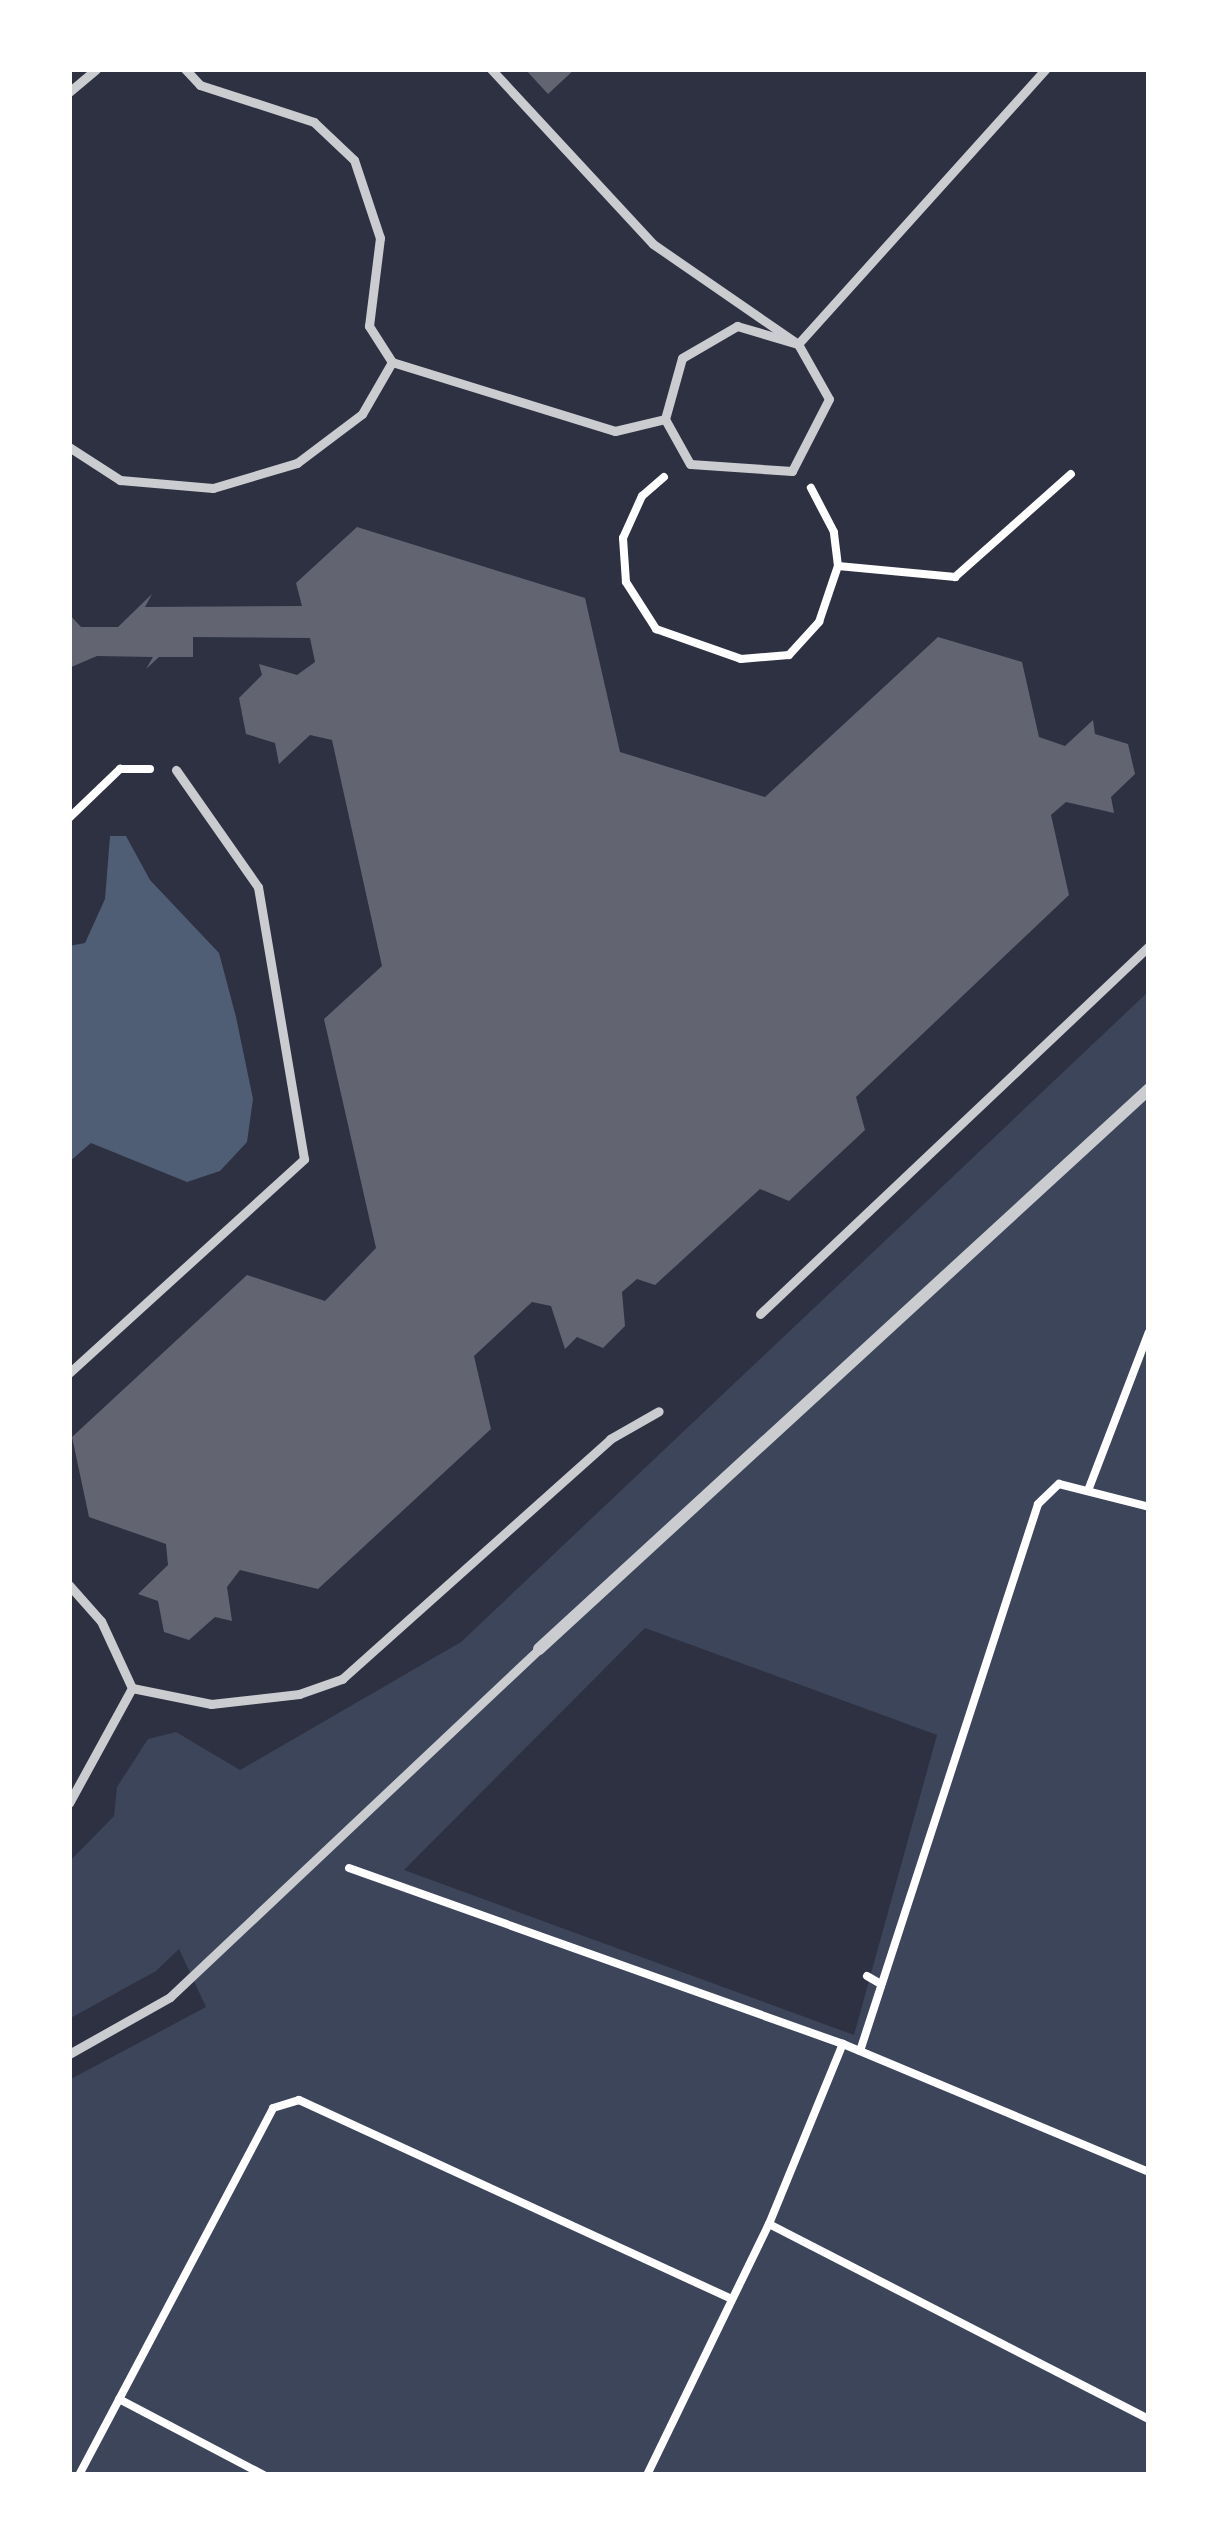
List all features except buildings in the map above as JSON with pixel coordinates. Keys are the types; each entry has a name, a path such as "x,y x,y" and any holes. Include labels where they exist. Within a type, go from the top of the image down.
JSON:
{"street":[{"path":"538,1649 1149,1089"}],"lane":[{"path":"69,92 96,69"},
{"path":"185,69 200,86 314,122 354,160 380,238 369,326 392,362 615,430 665,419"},
{"path":"491,69 653,244 798,344 830,399 792,471 690,464 665,419 682,358 737,326 798,344"},
{"path":"798,344 1046,69"},
{"path":"69,447 120,480 213,488 297,463 362,414 392,362"},
{"path":"69,1373 304,1159 258,886 176,770"},
{"path":"760,1314 1149,946"},
{"path":"132,1688 212,1703 299,1694 342,1679 610,1438 659,1411"},
{"path":"69,1585 101,1621 132,1688"},
{"path":"69,2054 170,1997 538,1649"},
{"path":"69,1803 132,1688"}],"path":[{"path":"690,464 642,496 623,538 626,582 656,629 742,659 790,655 819,622 838,566 834,532 816,493 792,471"},
{"path":"838,566 955,577 1071,474"},
{"path":"69,818 120,769 176,770"},
{"path":"1090,1488 1149,1332"},
{"path":"860,2051 1038,1504 1059,1484 1090,1488 1149,1508"},
{"path":"322,1858 843,2044 1149,2172"},
{"path":"866,1976 881,1984"},
{"path":"646,2475 729,2297 769,2224 843,2044"},
{"path":"80,2475 273,2108 299,2100 729,2297"},
{"path":"769,2224 1149,2419"},
{"path":"119,2399 264,2475"}],"shaded area":[{"path":"110,836 126,836 150,880 219,953 236,1017 253,1099 247,1142 220,1171 187,1182 91,1143 69,1162 69,946 85,943 105,899"},
{"path":"1149,991 1149,2475 69,2475 69,2080 206,2007 179,1949 156,1971 69,2019 69,1862 114,1816 117,1787 148,1739 176,1732 240,1770 461,1642","holes":["645,1628 937,1735 854,2035 404,1870"]}]}
